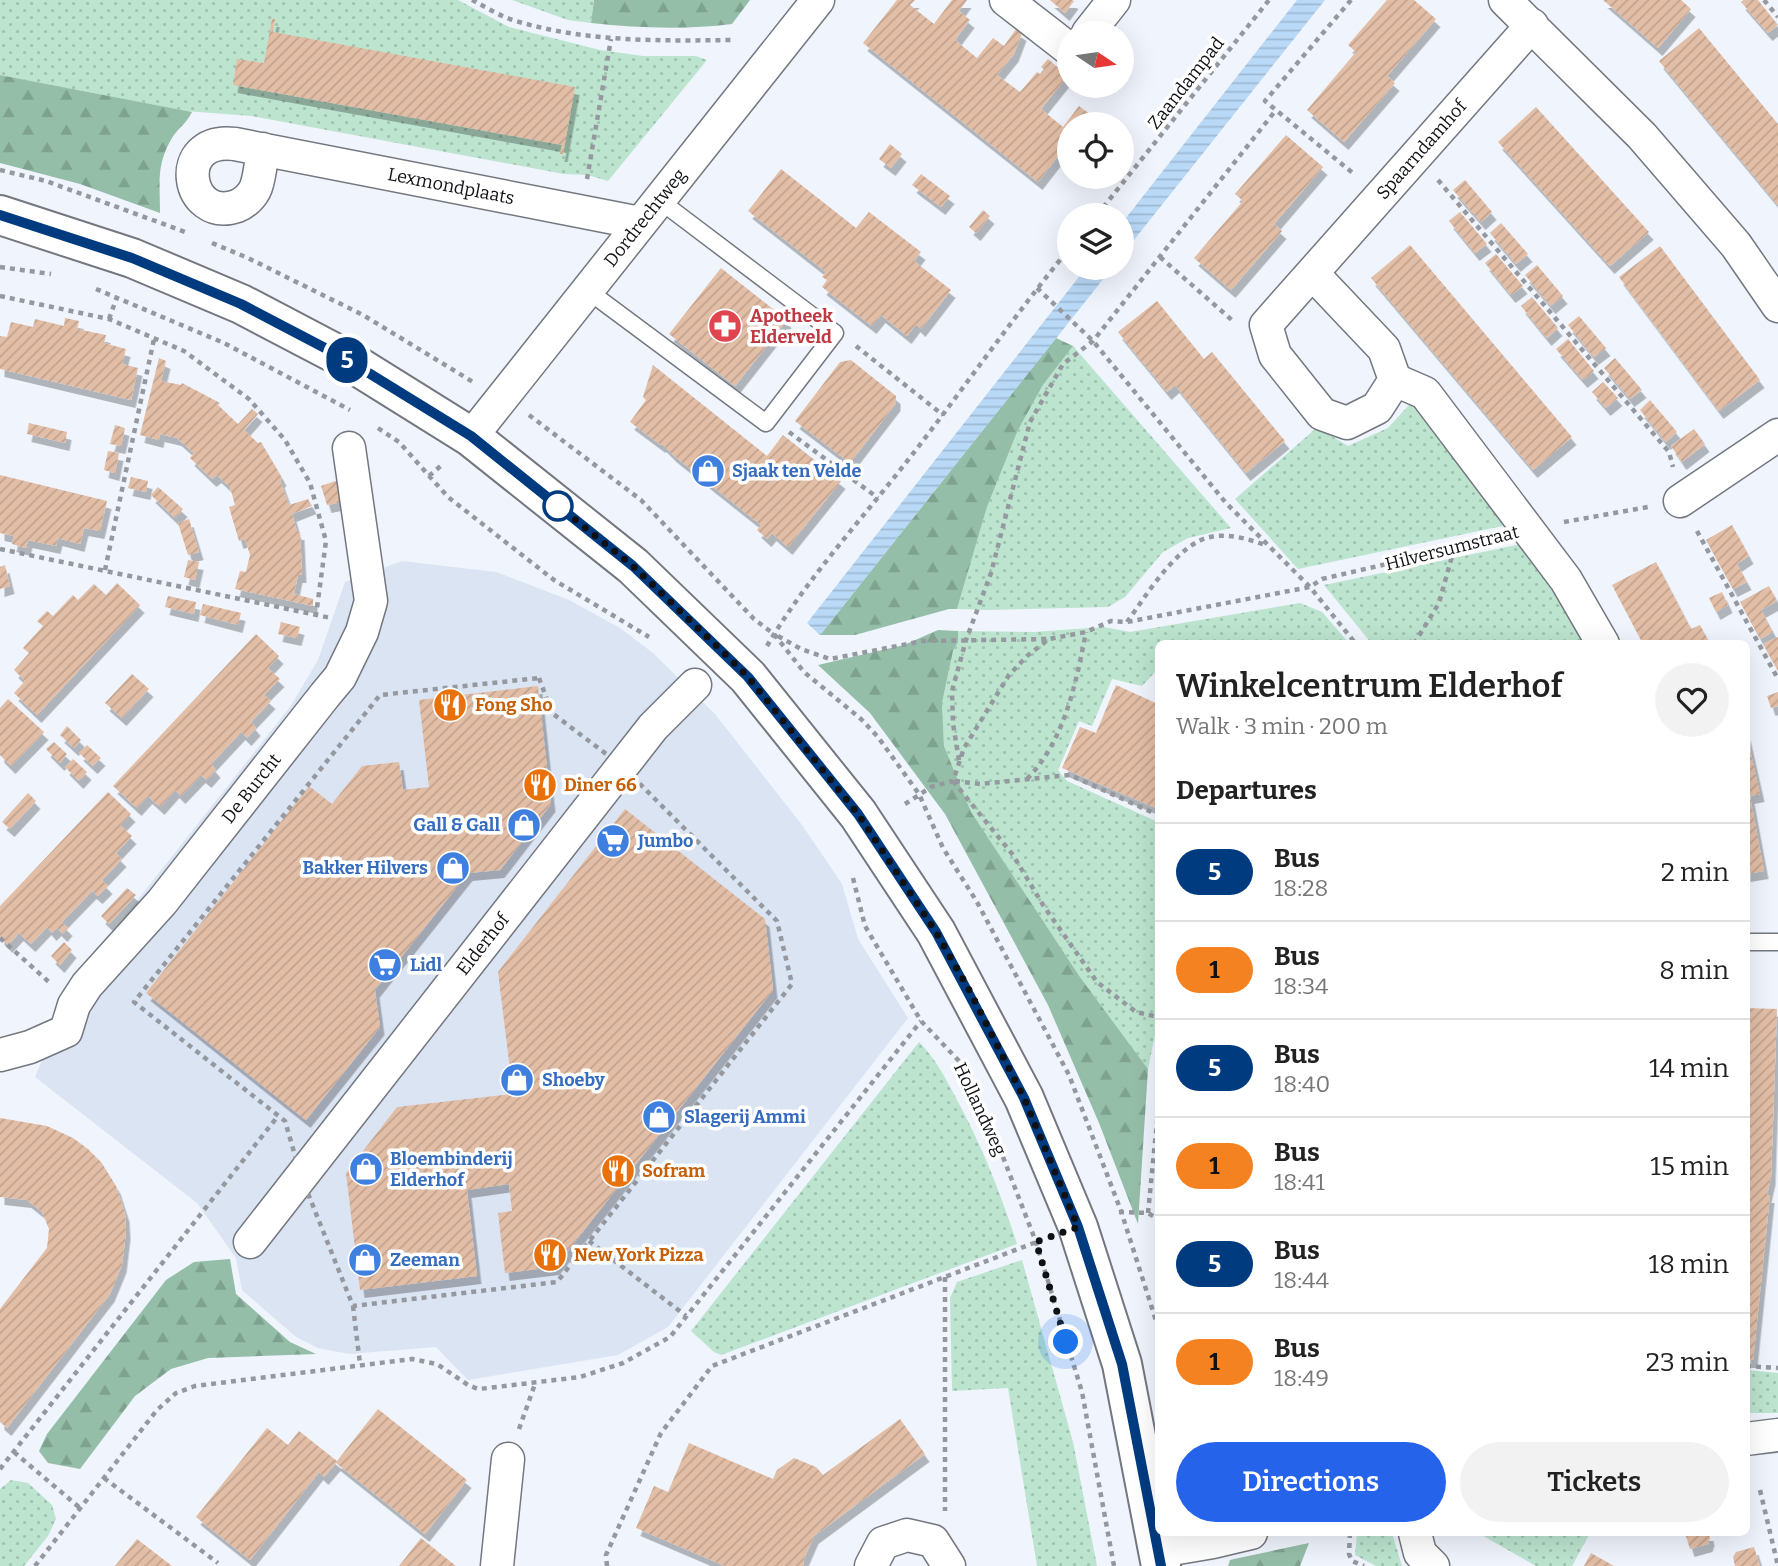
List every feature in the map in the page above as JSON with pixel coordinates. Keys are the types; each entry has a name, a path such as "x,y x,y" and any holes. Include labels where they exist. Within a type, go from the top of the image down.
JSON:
{"street":[{"name":"Dordrechtweg","path":"471,436 818,0"},
{"path":"1006,0 1057,40"},
{"path":"1097,21 1114,0"},
{"path":"1508,1 1642,136 1735,245 1778,306"},
{"name":"Spaarndamhof","path":"1266,325 1532,25"},
{"name":"Lexmondplaats","path":"263,149 582,212 650,212"},
{"path":"0,215 132,258 241,304 346,359 471,436 633,566 748,677 858,814 936,932 1024,1098 1078,1227 1122,1364 1155,1533"},
{"path":"1312,273 1384,349 1395,380 1425,393 1566,580 1601,640"},
{"path":"1266,325 1275,355 1322,414 1347,423 1377,408 1395,380"},
{"path":"1680,501 1778,435"},
{"name":"De Burcht","path":"0,1055 30,1048 66,1031 75,1005 86,985 162,902 340,677 364,625 371,601 349,448"},
{"name":"Elderhof","path":"250,1242 653,727 695,685"},
{"path":"1750,1438 1778,1435"},
{"path":"497,1566 508,1459"},
{"path":"870,1566 883,1544 907,1535 941,1554"},
{"path":"1156,1536 1160,1559 1238,1536"},
{"path":"1416,1536 1419,1553 1433,1566"}],"lane":[{"path":"587,290 766,423 835,333 650,212"},
{"path":"1750,943 1778,942"}],"path":[{"path":"472,0 514,21 611,39 732,40"},
{"name":"Zaandampad","path":"1107,203 1269,0"},
{"path":"1351,0 1265,101 1381,196"},
{"path":"1763,0 1778,17"},
{"path":"582,212 611,39"},
{"path":"959,763 953,724 953,691 966,640 991,573 1030,422 1063,364 1093,341 1276,110"},
{"path":"1416,157 1451,194 1669,452 1680,501 1778,679"},
{"path":"1160,257 1244,330 1266,325"},
{"path":"774,634 1057,264"},
{"path":"1037,288 1093,341 1226,503 1310,587 1353,640"},
{"path":"0,296 109,319 184,351 249,399 285,440 310,483 326,541 316,615"},
{"path":"109,319 117,297"},
{"path":"835,333 853,343 943,415"},
{"path":"104,570 154,339"},
{"path":"770,418 878,498"},
{"name":"Hilversumstraat","path":"1086,632 1111,621 1127,622 1310,587 1322,579 1517,534 1528,528 1680,501"},
{"path":"1127,622 1158,579 1180,556 1202,540 1245,538 1267,546"},
{"path":"1416,640 1439,603 1454,548"},
{"path":"0,549 364,625"},
{"path":"754,619 801,649 830,659 923,641 1049,639 1086,632 1074,690 1063,721 1038,768 1026,779"},
{"path":"953,781 964,748 1009,676 1027,656 1049,639"},
{"path":"353,1306 557,1282 792,984 777,921 622,766 552,713 539,678 380,695 134,1002 285,1121 301,1176 353,1306 360,1364"},
{"path":"905,804 931,787 953,781 980,784 1070,775 1155,814"},
{"path":"953,781 1013,855 1043,905 1097,982 1136,1012 1155,1016"},
{"name":"Hollandweg","path":"850,870 865,926 921,1021 958,1059 996,1139 1036,1242 1082,1392 1114,1566"},
{"path":"0,938 75,1005"},
{"path":"35,1566 157,1410 176,1393 195,1386 412,1359 437,1364 478,1389 535,1384 580,1377 623,1363 670,1337 921,1021"},
{"path":"0,1469 278,1116"},
{"path":"1148,1213 1155,1142"},
{"path":"607,1566 606,1555 661,1433 712,1366 1121,1211 1148,1213 1155,1217"},
{"path":"589,1241 686,1316"},
{"path":"941,1554 946,1508 945,1278"},
{"path":"1750,1366 1778,1368"},
{"path":"508,1459 535,1384"},
{"path":"14,1451 80,1508"},
{"path":"104,1478 218,1563"},
{"path":"1760,1490 1778,1566"},
{"path":"1350,1536 1349,1554 1352,1561 1364,1566"}],"shaded area":[{"path":"402,561 496,572 569,600 620,628 653,653 715,714 802,825 842,884 858,939 908,1018 668,1327 618,1355 468,1380 436,1347 349,1354 318,1348 296,1337 242,1290 236,1258 197,1203 35,1077 76,978 290,707 318,660 345,582"}],"green space":[{"path":"0,0 458,0 509,27 600,50 643,56 696,56 707,60 608,181 588,175 564,174 251,116 186,111 0,75"},
{"path":"512,0 594,0 591,23 568,20"},
{"path":"594,0 750,0 732,24 679,28 591,23"},
{"path":"0,75 192,112 172,138 163,157 160,213 80,184 0,163"},
{"path":"1056,338 1073,346 1043,385 1018,430 987,507 957,609 855,635 820,635"},
{"path":"1073,346 1231,528 1188,538 1163,552 1125,597 1108,607 957,609 987,507 1018,430 1043,385"},
{"path":"1417,396 1512,524 1298,569 1235,499 1321,424 1330,435 1348,446 1388,428"},
{"path":"1526,543 1586,640 1369,640 1324,585"},
{"path":"1300,603 1322,612 1346,640 1155,640 1155,672 1142,686 1112,679 1092,726 1079,721 1058,770 1067,781 1155,821 1155,1035 1148,1069 1080,977 971,813 944,746 942,703 953,651 958,642 958,631 1034,632 1104,627 1130,632"},
{"path":"938,630 958,631 958,642 953,651 942,703 944,746 971,812 1080,977 1148,1069 1138,1224 1099,1123 1048,1005 945,814 870,713 818,665 904,645"},
{"path":"919,1042 931,1055 975,1135 1017,1244 721,1355 714,1352 691,1331"},
{"path":"230,1259 236,1294 290,1342 316,1354 208,1358 171,1369 135,1396 80,1469 48,1463 39,1451 47,1434 166,1280 194,1262"},
{"path":"1022,1260 1073,1442 1097,1566 1037,1566 1008,1388 952,1391 950,1298 957,1282"},
{"path":"1750,1370 1778,1373 1778,1413 1750,1413"},
{"path":"11,1480 28,1483 52,1505 56,1519 48,1536 24,1566 0,1566 0,1489"},
{"path":"1357,1536 1393,1536 1402,1566 1376,1566 1355,1555"},
{"path":"1483,1536 1588,1536 1572,1566 1536,1566"},
{"path":"1309,1543 1300,1566 1228,1566 1230,1560"}],"water":[{"path":"1297,0 1325,0 1134,240 1134,208"},
{"path":"1077,280 1102,280 820,635 807,623"}],"building":[{"path":"897,0 915,0 910,5 934,24 952,0 967,0 959,11 970,20 955,40 977,58 993,38 1004,46 1016,29 1022,33 1014,54 997,75 1020,92 1037,72 1040,74 1044,69 1041,67 1048,59 1057,67 1057,89 1041,109 1057,122 1057,157 1038,182 863,43"},
{"path":"1050,0 1072,0 1074,1 1065,13"},
{"path":"1387,0 1414,0 1436,19 1387,76 1395,83 1344,142 1307,110 1356,52 1348,45"},
{"path":"1603,0 1681,0 1691,9 1658,48"},
{"path":"1758,0 1778,25 1768,33 1741,2"},
{"path":"272,19 275,19 273,32 575,87 563,154 560,154 562,145 233,85 237,59 264,63"},
{"path":"1699,28 1778,124 1778,205 1659,61"},
{"path":"1079,106 1087,112 1074,112"},
{"path":"1536,107 1649,232 1610,266 1498,142"},
{"path":"1286,135 1323,167 1274,224 1282,231 1231,290 1194,258 1243,201 1235,194"},
{"path":"890,144 902,154 891,168 879,159"},
{"path":"781,169 856,228 869,212 921,252 914,261 951,290 921,329 916,324 907,336 881,315 872,326 822,287 827,280 822,277 826,272 748,211"},
{"path":"921,174 950,196 941,207 912,185"},
{"path":"1465,180 1492,212 1481,222 1453,190"},
{"path":"983,210 990,216 976,233 969,227"},
{"path":"1460,212 1487,244 1475,253 1449,221"},
{"path":"1501,223 1528,254 1516,264 1490,233"},
{"path":"1410,245 1572,437 1533,470 1371,278"},
{"path":"1660,246 1760,380 1719,411 1619,277"},
{"path":"1496,254 1523,286 1511,295 1485,263"},
{"path":"1537,265 1563,296 1551,306 1525,275"},
{"path":"721,268 787,320 735,386 669,334"},
{"path":"1532,297 1558,328 1547,338 1521,306"},
{"path":"1157,301 1204,359 1212,352 1285,441 1246,473 1175,385 1167,392 1118,332"},
{"path":"1579,316 1606,348 1594,357 1568,325"},
{"path":"65,318 79,321 77,329 106,335 104,343 126,349 122,364 138,368 131,400 0,369 0,336 7,337 11,322 33,327 35,319 64,326"},
{"path":"1568,339 1594,371 1583,380 1556,349"},
{"path":"159,358 166,361 161,381 182,383 220,403 218,405 238,424 252,409 258,414 244,430 258,443 261,442 282,478 280,480 289,505 308,499 312,506 292,514 297,532 300,532 302,575 298,575 294,594 313,599 313,606 235,589 240,571 246,572 250,555 245,539 239,541 229,507 235,505 230,487 217,475 212,479 190,458 194,453 177,438 160,434 159,440 140,435"},
{"path":"1615,358 1642,390 1630,399 1604,368"},
{"path":"851,360 896,396 896,403 850,463 795,421 840,362"},
{"path":"653,365 767,456 783,435 841,481 788,547 772,533 767,539 757,530 761,525 662,444 630,422 646,400 643,397"},
{"path":"1603,382 1618,398 1606,408 1592,392"},
{"path":"1650,400 1677,432 1666,442 1640,410"},
{"path":"29,423 67,432 65,443 27,434"},
{"path":"115,425 125,428 121,446 110,444"},
{"path":"1694,429 1705,444 1682,462 1671,446"},
{"path":"108,451 119,453 115,473 104,470"},
{"path":"0,475 107,501 100,531 84,528 80,544 58,538 56,546 28,540 26,548 12,544 14,536 0,533"},
{"path":"131,477 148,481 146,492 128,488"},
{"path":"341,479 347,501 327,505 321,486"},
{"path":"158,487 183,509 175,518 151,495"},
{"path":"189,519 199,552 188,555 178,523"},
{"path":"1732,525 1749,556 1737,564 1747,582 1733,589 1706,540"},
{"path":"188,560 199,562 195,580 184,577"},
{"path":"1656,562 1691,629 1700,625 1708,640 1641,640 1612,585"},
{"path":"5,565 10,586 0,589 0,567"},
{"path":"117,583 140,605 37,715 14,693 25,681 14,670 29,653 23,648 43,626 37,621 47,611 53,616 73,595 78,600 94,584 106,595"},
{"path":"1769,586 1777,601 1761,610 1773,632 1760,639 1740,602"},
{"path":"1722,592 1728,605 1716,612 1709,598"},
{"path":"168,596 196,602 194,614 165,607"},
{"path":"203,604 241,613 238,625 200,615"},
{"path":"281,622 300,627 297,638 278,634"},
{"path":"256,634 279,656 268,668 280,679 264,695 271,701 251,722 256,728 247,738 241,732 211,764 216,770 207,780 201,775 181,796 175,790 160,807 148,796 137,808 113,786"},
{"path":"1778,637 1778,671 1763,644"},
{"path":"132,674 149,689 122,718 105,703"},
{"path":"1116,685 1155,703 1155,808 1062,768 1080,727 1096,733"},
{"path":"538,686 551,804 500,870 468,873 375,990 380,1027 306,1120 146,993 309,786 332,804 362,766 399,762 403,790 429,787 419,700"},
{"path":"1778,692 1778,706 1771,708 1767,696"},
{"path":"8,699 44,732 11,766 0,755 0,708"},
{"path":"67,726 81,740 74,748 60,735"},
{"path":"54,742 67,754 60,763 46,749"},
{"path":"87,745 101,758 93,766 79,753"},
{"path":"1750,750 1760,794 1750,796"},
{"path":"73,759 87,772 79,781 65,767"},
{"path":"108,792 131,814 120,825 132,836 116,853 122,859 102,880 108,886 98,896 92,891 62,922 68,928 63,934 57,928 52,933 47,927 31,944 19,933 8,945 0,937 0,906"},
{"path":"28,793 36,801 10,829 2,822"},
{"path":"1750,796 1764,871 1750,873"},
{"path":"625,809 765,919 773,990 555,1267 505,1273 498,1213 512,1211 509,1184 467,1190 477,1276 360,1290 346,1173 397,1107 513,1094 498,972"},
{"path":"127,888 136,895 109,924 101,916"},
{"path":"64,942 72,950 60,965 51,956"},
{"path":"1750,1008 1777,1009 1771,1177 1767,1195 1770,1195 1753,1360 1750,1360"},
{"path":"0,1118 47,1126 73,1138 88,1149 101,1162 116,1186 125,1214 126,1232 122,1265 110,1294 7,1428 0,1422 0,1309 47,1248 49,1229 42,1212 27,1200 0,1197"},
{"path":"378,1409 467,1480 425,1534 336,1463 324,1477 319,1472 250,1560 196,1517 267,1428 288,1445 299,1431 337,1461"},
{"path":"900,1419 925,1454 814,1536 803,1561 804,1566 725,1566 636,1528 654,1486 668,1492 689,1443 773,1479 777,1470 794,1458 816,1467 823,1475"},
{"path":"1686,1536 1710,1536 1708,1544 1690,1549"},
{"path":"421,1538 456,1566 399,1566"},
{"path":"137,1539 172,1566 115,1566"},
{"path":"1754,1547 1760,1566 1735,1566 1733,1557 1736,1552"},
{"path":"1591,1553 1614,1566 1584,1566"}],"bus line":[{"name":"5","path":"0,215 132,258 241,304 346,359 471,436 633,566 748,677 858,814 936,932 1024,1098 1078,1227 1122,1364 1155,1526"},
{"name":"5","path":"1157,1536 1161,1566"}],"place":[{"name":"Apotheek Elderveld","path":"725,326"},
{"name":"Sjaak ten Velde","path":"708,471"},
{"name":"Fong Sho","path":"450,705"},
{"name":"Diner 66","path":"540,785"},
{"name":"Gall & Gall","path":"524,825"},
{"name":"Jumbo","path":"613,841"},
{"name":"Bakker Hilvers","path":"453,868"},
{"name":"Lidl","path":"385,965"},
{"name":"Shoeby","path":"517,1080"},
{"name":"Slagerij Ammi","path":"659,1117"},
{"name":"Bloembinderij Elderhof","path":"366,1169"},
{"name":"Sofram","path":"618,1171"},
{"name":"New York Pizza","path":"550,1255"},
{"name":"Zeeman","path":"365,1260"}],"route":[{"path":"558,506 552,501 633,566 748,677 858,814 936,932 1024,1098 1078,1227 1036,1242 1066,1342"}]}
